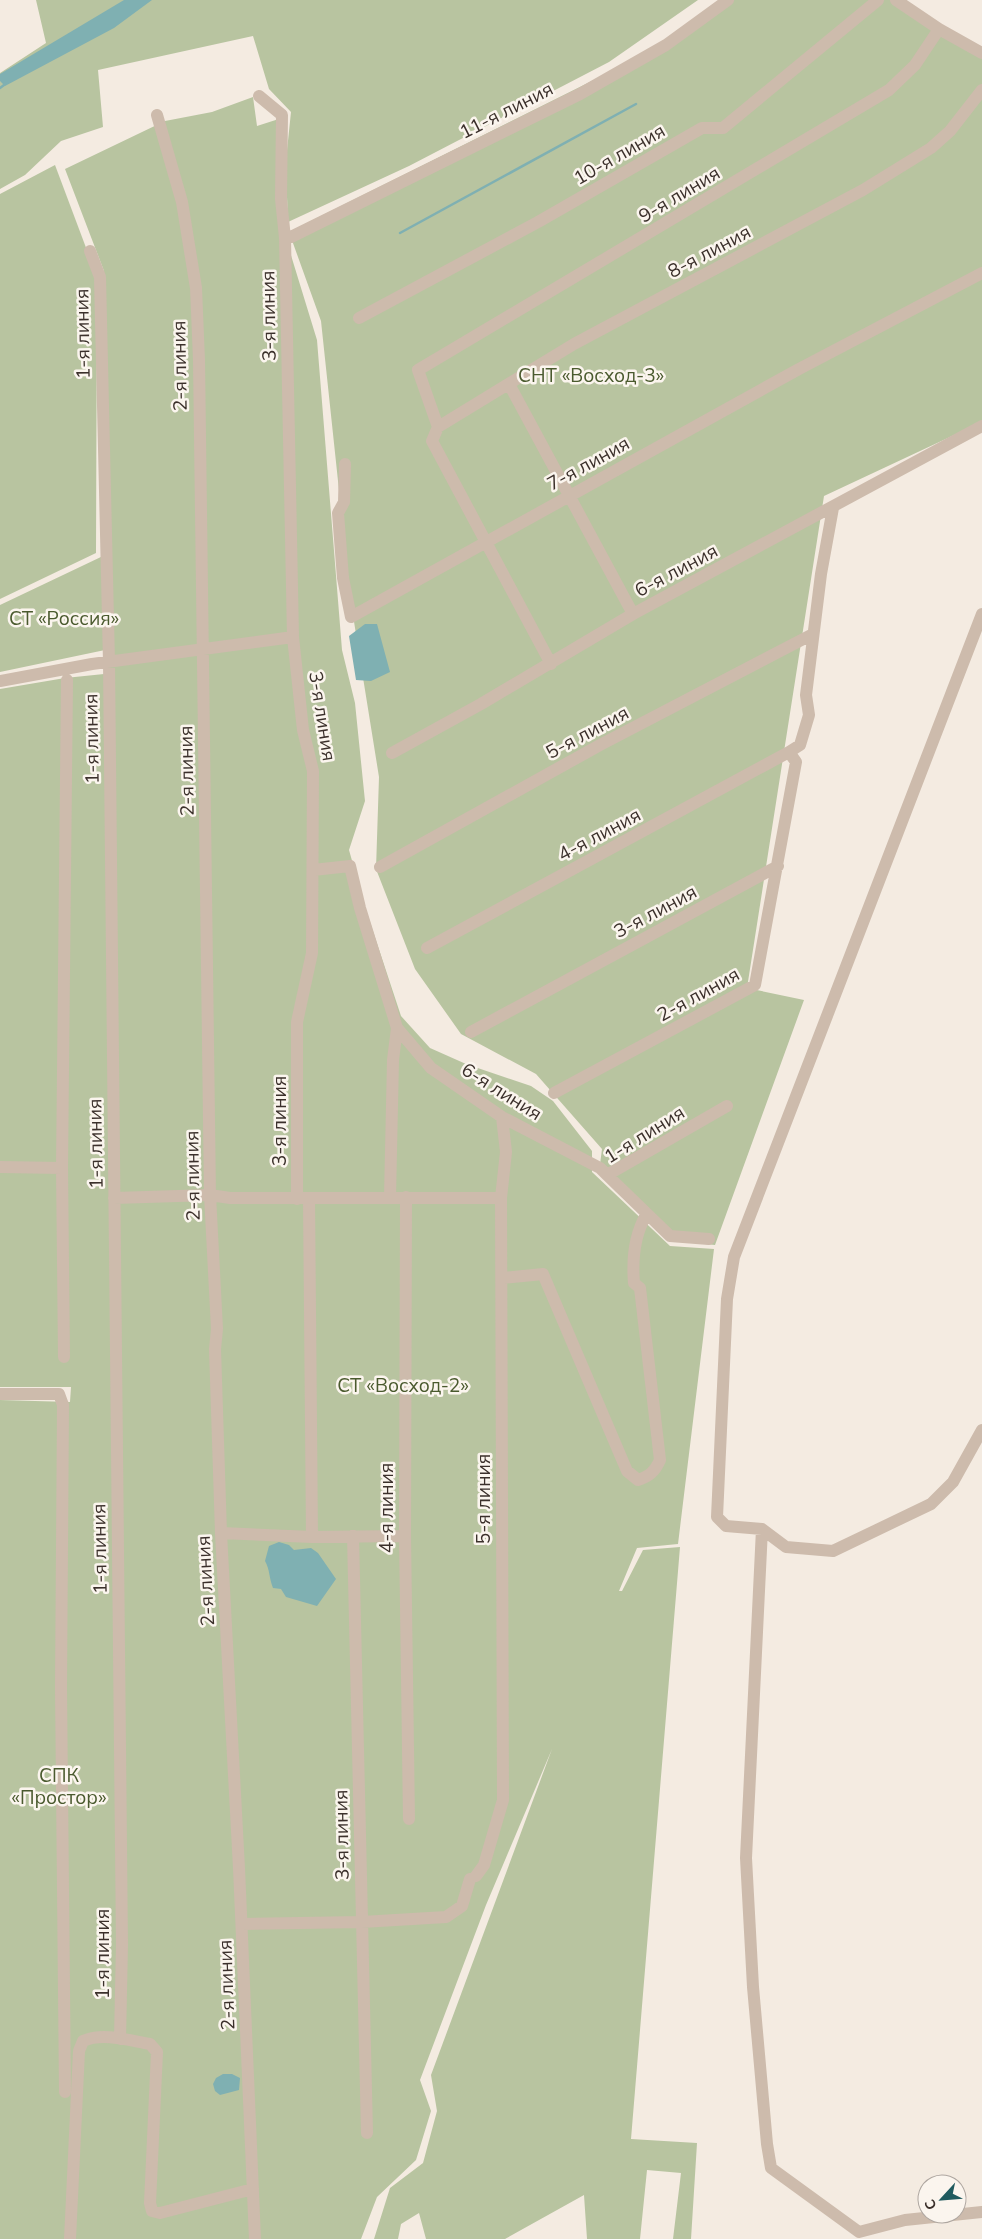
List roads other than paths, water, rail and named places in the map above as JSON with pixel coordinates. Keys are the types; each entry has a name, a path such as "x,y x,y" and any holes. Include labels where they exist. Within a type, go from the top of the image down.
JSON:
{"street":[{"name":"11-я линия","path":"288,237 580,94 666,45 728,0"},
{"name":"10-я линия","path":"359,318 538,222 702,128 723,128 878,0"},
{"path":"896,0 939,29 982,52"},
{"name":"9-я линия","path":"438,427 418,370 889,90 915,64 939,29"},
{"name":"8-я линия","path":"438,427 574,344 863,190 931,148 950,131 982,90"},
{"name":"3-я линия","path":"259,96 282,115 281,199 288,237 293,637 304,730 313,771 312,953 297,1022 312,1537"},
{"name":"2-я линия","path":"157,115 182,202 196,288 204,649 210,1195 217,1330 215,1349 221,1533 242,1924 255,2239"},
{"name":"1-я линия","path":"90,250 100,277 109,662 122,1945 120,2039"},
{"name":"7-я линия","path":"345,464 344,502 338,513 343,578 350,617 484,541 799,369 982,273"},
{"path":"509,384 633,614"},
{"name":"6-я линия","path":"392,753 551,664 633,614 833,508 982,426"},
{"path":"438,427 432,441 551,664"},
{"path":"778,866 796,762 789,752 800,745 809,715 806,696 813,634 833,508"},
{"path":"982,614 734,1257 727,1299 717,1518 726,1526 762,1529 786,1547 833,1551 932,1504 953,1482 982,1430"},
{"name":"5-я линия","path":"380,867 600,745 813,634"},
{"path":"0,681 109,662 293,637"},
{"path":"64,1358 62,1168 66,680"},
{"name":"4-я линия","path":"427,948 789,752"},
{"path":"312,870 350,866 360,908 397,1028 393,1060 390,1197"},
{"name":"3-я линия","path":"471,1032 778,866"},
{"name":"2-я линия","path":"554,1093 755,985 778,866"},
{"name":"6-я линия","path":"397,1028 431,1068 502,1117 603,1172"},
{"name":"1-я линия","path":"709,1239 670,1236 603,1172 727,1106"},
{"name":"5-я линия","path":"242,1924 362,1922 446,1918 462,1906 473,1877 487,1856 503,1800 501,1198 506,1152 502,1117"},
{"path":"0,1167 62,1168"},
{"path":"114,1198 210,1195 230,1198 501,1198"},
{"name":"4-я линия","path":"406,1198 405,1536 409,1819"},
{"path":"502,1278 543,1274 627,1471 638,1480 648,1476 656,1469 660,1460 640,1288 634,1283 633,1272 635,1242 639,1228 646,1215"},
{"path":"0,1394 59,1394 63,1405 61,1688 65,2092"},
{"path":"762,1529 746,1858 753,1987 767,2144 771,2168 859,2232 905,2220 982,2212"},
{"path":"221,1533 312,1537 405,1536"},
{"name":"3-я линия","path":"353,1536 367,2133"},
{"path":"70,2239 79,2051 84,2041 90,2038 120,2039 150,2044 157,2052 150,2203 152,2210 160,2213 253,2189"}],"water":[{"path":"124,0 152,0 114,28 5,86 0,81 0,74"},
{"path":"365,624 377,624 390,672 371,681 356,680 349,636"},
{"path":"279,1542 289,1545 294,1550 311,1548 318,1553 336,1579 317,1606 286,1597 281,1589 273,1588 265,1561 269,1546"},
{"path":"223,2074 232,2074 240,2078 239,2090 220,2095 215,2091 213,2084 216,2078"}],"waterway":[{"path":"0,88 4,85"},
{"path":"400,233 636,104"}],"park label":[{"name":"СНТ «Восход-3»","path":"591,375"},
{"name":"СТ «Россия»","path":"64,618"},
{"name":"СТ «Восход-2»","path":"403,1385"},
{"name":"СПК «Простор»","path":"59,1786"}]}
